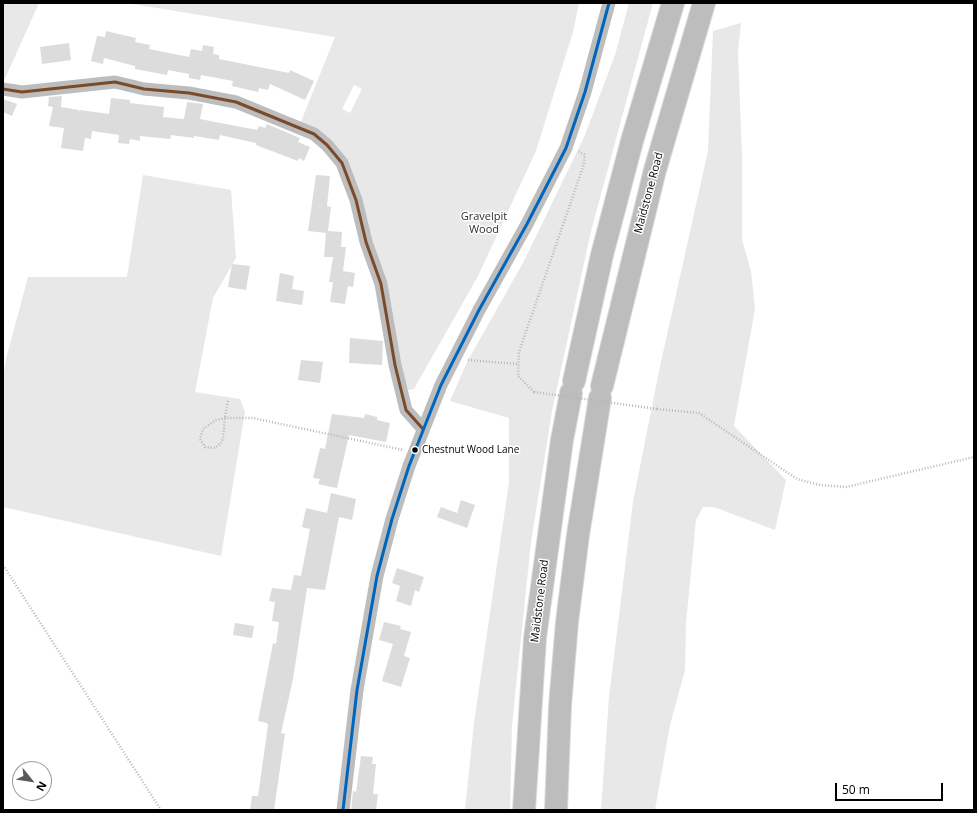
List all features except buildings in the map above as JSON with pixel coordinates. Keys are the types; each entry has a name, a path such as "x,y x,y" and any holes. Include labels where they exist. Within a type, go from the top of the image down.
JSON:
{"highway":[{"name":"Maidstone Road","path":"524,810 535,638 562,440 602,255 632,141 673,3"},
{"name":"Maidstone Road","path":"556,810 560,706 568,622 578,535 601,392 655,170 704,3"}],"street":[{"path":"343,810 357,690 377,576 392,519 423,429 441,385 478,310 527,224 566,148 585,92 609,3"},
{"path":"3,89 22,92 114,82 144,89 189,93 236,102 314,134 323,141 342,163 356,200 366,242 381,284 395,365 406,410 423,429"}],"path":[{"path":"566,148 586,155 519,352 518,376 534,392 657,409 699,412 797,479 820,486 846,487 974,457"},
{"path":"468,360 518,364"},
{"path":"228,401 225,418 222,442 215,448 205,447 200,438 203,429 216,420 225,418 253,418 415,452"},
{"path":"3,565 161,810"}],"green space":[{"path":"3,3 39,3 3,83"},
{"name":"Gravelpit Wood","path":"126,3 579,3 573,32 536,151 478,276 414,389 403,391 344,162 300,124 335,37","holes":["354,85 362,89 350,113 342,109"]},
{"path":"629,3 653,3 591,231 552,411 531,542 512,725 510,810 465,810 474,723 509,482 509,418 450,401 467,362 524,261 585,135 615,55"},
{"path":"741,23 738,52 742,156 742,240 751,271 755,309 734,426 786,480 775,530 714,507 703,507 696,520 686,623 685,670 670,725 655,810 601,810 609,697 633,502 660,366 708,151 713,31"},
{"path":"143,175 231,190 236,258 213,298 195,392 240,399 245,412 221,556 3,507 3,379 6,359 28,277 127,277"}],"transit line":[{"path":"343,810 357,690 377,576 392,519 409,466 441,385 479,310 527,224 566,148 585,92 609,3"},
{"path":"3,89 22,92 115,82 144,89 189,93 236,102 314,134 327,145 342,163 356,200 366,242 381,284 395,365 406,410 423,429"}],"place":[{"name":"Chestnut Wood Lane","path":"415,450"}]}
